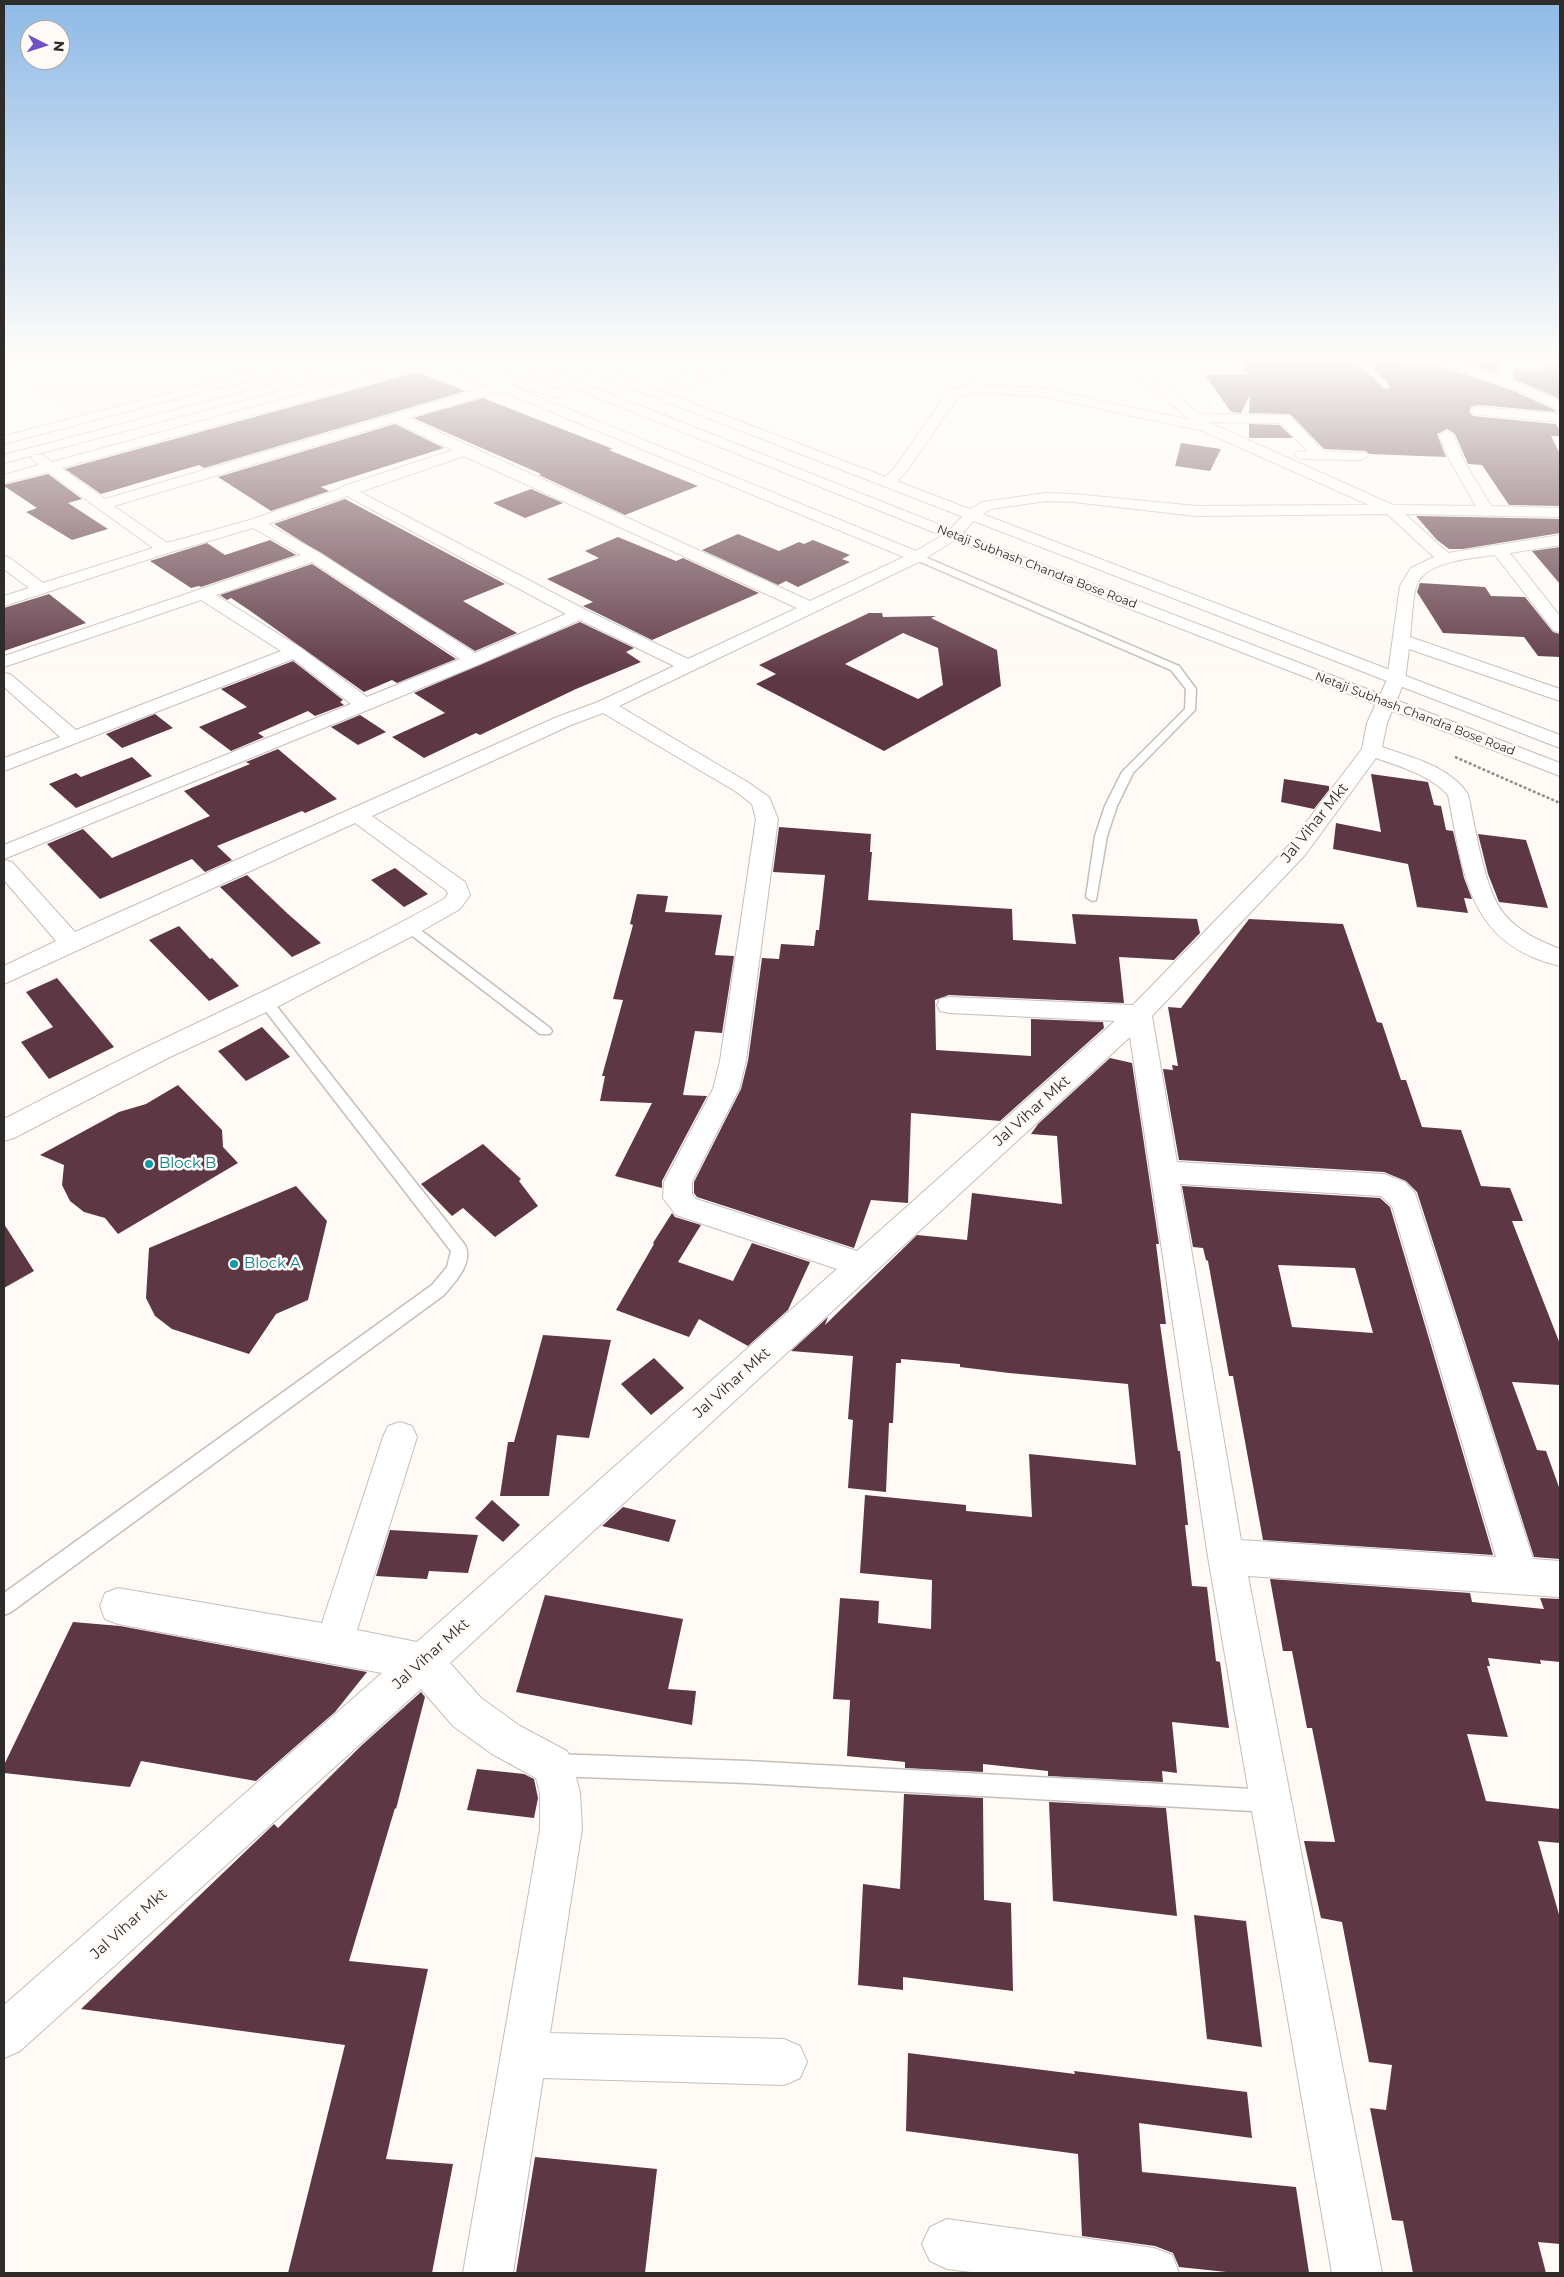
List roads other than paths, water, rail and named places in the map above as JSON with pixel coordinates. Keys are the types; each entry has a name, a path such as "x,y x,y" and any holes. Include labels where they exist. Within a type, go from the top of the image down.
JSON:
{"street":[{"path":"4,479 47,466"},
{"path":"48,466 164,549"},
{"path":"101,505 232,466"},
{"path":"4,601 164,549 255,522 420,466"},
{"path":"497,466 811,608"},
{"path":"694,466 917,557"},
{"name":"Netaji Subhash Chandra Bose Road","path":"783,466 953,535 1560,770"},
{"name":"Netaji Subhash Chandra Bose Road","path":"848,466 1560,742"},
{"path":"888,482 903,466"},
{"path":"1291,466 1391,509 1445,558"},
{"path":"1461,466 1486,510"},
{"path":"346,490 580,614 688,666"},
{"path":"4,976 71,943 564,721 605,706 811,608 917,557 953,535 971,515 988,505 1055,496 1196,511 1391,509 1560,512"},
{"path":"255,522 314,556 474,660"},
{"name":"Jal Vihar Mkt","path":"4,2034 423,1662 1139,1014 1297,850 1372,750 1377,723 1396,680 1408,586 1417,571 1445,558 1560,540"},
{"path":"1500,550 1560,627"},
{"path":"4,662 204,596 314,556"},
{"path":"4,562 41,589"},
{"path":"204,596 295,652 364,704"},
{"path":"4,853 474,660 580,614"},
{"path":"1401,640 1560,696"},
{"path":"4,765 295,652"},
{"path":"1512,678 1526,672 1552,674"},
{"path":"4,678 73,738"},
{"path":"605,706 742,787 762,801 767,820 733,1060 726,1089 678,1182 677,1198 686,1208 862,1265"},
{"path":"1372,750 1450,783 1458,794 1483,900 1494,919 1517,938 1560,958"},
{"path":"4,1131 161,1051 266,1002 410,928 452,904 459,895 457,887 357,815"},
{"path":"4,867 71,943"},
{"path":"949,1005 1139,1014 1226,1557 1357,2273"},
{"path":"1164,1172 1384,1185 1395,1190 1405,1201 1520,1576"},
{"path":"334,1644 400,1437"},
{"path":"1226,1557 1560,1579"},
{"path":"118,1606 334,1644 423,1662 467,1712 506,1740 553,1765 560,1793 561,1829 488,2273"},
{"path":"526,2039 531,2049 544,2056 784,2062"},
{"path":"947,2244 1154,2273"}],"lane":[{"path":"917,557 1175,668 1192,689 1190,710 1128,772 1111,806 1102,836 1092,897"},
{"path":"410,928 545,1030"},
{"path":"4,1605 438,1290 455,1270 459,1250 266,1002"},
{"path":"553,1765 747,1772 1271,1801"}],"place":[{"name":"Block B","path":"149,1164"},
{"name":"Block A","path":"234,1264"}]}
